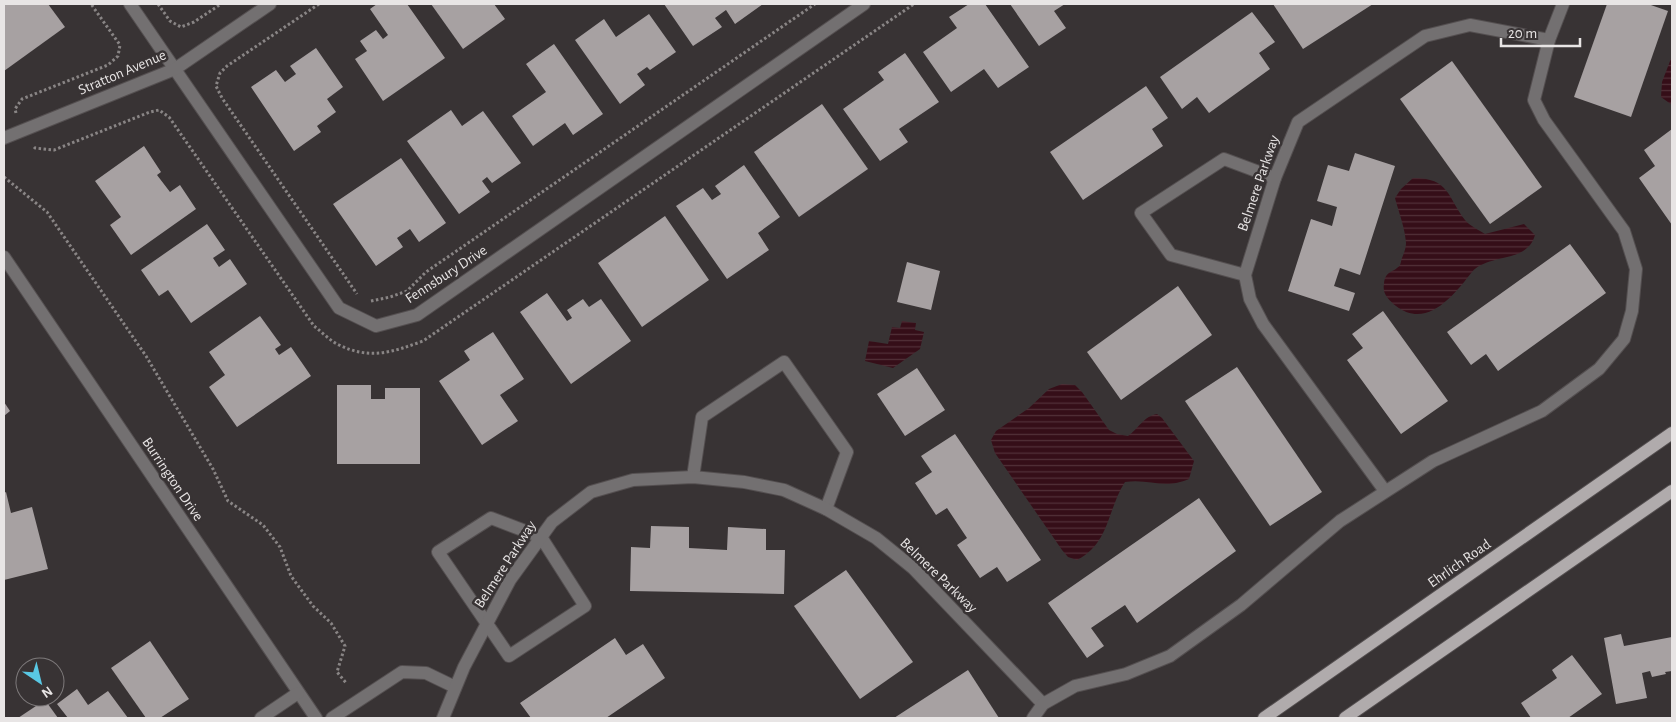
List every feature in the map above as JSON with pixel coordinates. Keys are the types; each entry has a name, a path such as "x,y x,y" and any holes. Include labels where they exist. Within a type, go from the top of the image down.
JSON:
{"main road":[{"name":"Ehrlich Road","path":"1268,717 1672,433"},
{"path":"1345,718 1672,491"}],"street":[{"name":"Fennsbury Drive","path":"130,4 339,308 376,326 417,315 864,4"},
{"name":"Stratton Avenue","path":"4,138 175,69 270,4"},
{"path":"1033,718 1043,704 1075,686 1126,674 1170,656 1241,605 1340,521 1433,461 1542,411 1599,369 1624,339 1632,311 1636,269 1624,231 1544,120 1534,100 1549,40 1563,4"},
{"name":"Belmere Parkway","path":"1385,491 1263,324 1250,299 1245,274 1275,178 1298,122 1425,36 1470,24 1549,40"},
{"path":"1245,274 1171,255 1141,213 1224,159 1275,178"},
{"name":"Burrington Drive","path":"4,257 316,718"},
{"path":"693,477 702,417 784,362 847,452 826,509"},
{"name":"Belmere Parkway","path":"443,718 464,667 510,580 552,522 591,492 633,480 693,477 744,482 784,490 826,509 876,538 913,568 1043,704"},
{"path":"491,518 541,537 585,606 509,656 438,552 491,518"},
{"path":"332,718 402,672 426,674 455,687"},
{"path":"261,718 298,693"}],"path":[{"path":"91,4 120,45 118,56 108,65 22,98 15,109 21,131 35,148 54,150 159,110 169,117 314,326 338,345 366,354 396,351 423,341 914,4"},
{"path":"158,4 170,21 181,26 194,22 221,4"},
{"path":"319,4 227,66 220,73 216,86 222,98 357,294 370,301 407,291 426,272 815,4"},
{"path":"4,177 47,212 146,356 213,469 228,501 263,525 280,547 290,576 313,606 331,623 345,646 337,672 347,684"}],"shaded area":[{"path":"1672,56 1672,105 1661,97 1662,82"},
{"path":"1413,178 1434,181 1441,185 1465,220 1485,234 1524,224 1535,235 1531,244 1524,250 1479,266 1439,307 1429,312 1418,314 1407,312 1396,306 1384,291 1386,276 1400,265 1406,245 1395,198 1401,189"},
{"path":"902,321 916,323 915,330 924,332 920,349 893,368 865,361 869,341 888,344 892,327 900,328"},
{"path":"1062,384 1075,385 1109,430 1117,434 1128,436 1145,420 1157,414 1194,461 1189,479 1180,482 1164,484 1142,481 1125,482 1107,525 1096,545 1077,560 1068,557 1062,550 995,453 991,440 996,431 1029,408 1049,389"}],"building":[{"path":"4,4 48,4 65,27 4,71"},
{"path":"377,4 407,4 445,58 383,101 355,59 367,51 360,41 376,30 383,39 388,35 370,9"},
{"path":"431,4 494,4 505,19 463,49"},
{"path":"664,4 763,4 735,24 726,10 715,18 722,27 693,46"},
{"path":"969,4 985,4 1029,67 998,88 984,69 951,92 923,52 957,28 949,17"},
{"path":"1010,4 1065,4 1054,11 1066,28 1039,46"},
{"path":"1273,4 1373,4 1303,49"},
{"path":"1607,4 1648,4 1668,11 1631,117 1574,97"},
{"path":"1252,12 1275,42 1259,53 1270,69 1209,113 1197,97 1182,109 1160,77"},
{"path":"649,14 676,52 650,70 647,67 637,74 645,85 620,104 575,40 604,19 616,37"},
{"path":"554,44 603,114 573,135 565,123 533,146 512,116 546,92 526,64"},
{"path":"316,48 343,87 327,99 336,112 317,126 321,132 294,151 251,87 276,70 285,82 296,74 290,66"},
{"path":"905,53 939,102 899,129 908,142 880,161 843,109 884,80 878,72"},
{"path":"1452,61 1542,187 1490,224 1400,99"},
{"path":"1146,86 1168,118 1152,129 1163,146 1083,200 1050,152"},
{"path":"822,104 868,169 799,217 754,152"},
{"path":"451,110 462,126 483,111 521,163 492,183 487,177 482,181 490,192 459,214 407,141"},
{"path":"1672,129 1672,225 1639,178 1655,166 1644,150"},
{"path":"144,146 161,172 157,175 170,192 180,185 196,209 131,255 110,225 121,217 95,181"},
{"path":"1355,153 1395,166 1360,275 1340,268 1334,286 1355,293 1349,311 1288,291 1311,219 1332,226 1337,207 1317,201 1328,165 1349,171"},
{"path":"401,158 446,223 419,242 410,229 397,238 403,247 376,266 333,204"},
{"path":"744,165 780,217 758,233 769,250 727,279 676,206 703,188 712,200 721,194 715,186"},
{"path":"665,216 709,280 642,327 598,263"},
{"path":"207,224 225,250 213,258 219,267 230,259 247,284 191,323 168,290 159,296 141,270"},
{"path":"1570,244 1606,293 1498,371 1486,354 1471,365 1447,332"},
{"path":"907,262 940,271 931,310 897,302"},
{"path":"1178,286 1212,335 1121,400 1087,352"},
{"path":"547,293 567,321 572,318 567,310 583,299 589,307 601,299 631,341 571,384 520,312"},
{"path":"1383,311 1448,401 1401,434 1347,360 1363,348 1352,334"},
{"path":"260,316 281,345 275,349 279,355 291,347 311,376 237,427 209,387 225,375 209,352"},
{"path":"493,332 524,379 500,395 518,421 482,445 439,381 470,360 464,351"},
{"path":"1237,367 1322,492 1270,526 1185,401"},
{"path":"917,368 945,410 905,436 877,394"},
{"path":"337,385 371,385 371,399 385,399 385,388 420,388 420,464 337,464"},
{"path":"4,402 10,411 4,416"},
{"path":"955,434 1041,560 1007,582 997,567 980,578 957,545 967,538 947,508 936,515 915,483 932,472 921,456"},
{"path":"6,492 11,513 32,507 48,569 4,580 4,493"},
{"path":"1199,498 1236,551 1137,623 1125,605 1091,628 1104,646 1087,658 1048,603"},
{"path":"651,526 689,527 689,548 727,550 728,527 766,529 766,550 785,550 784,594 630,591 631,547 650,548"},
{"path":"846,570 913,662 860,699 794,606"},
{"path":"1621,634 1624,646 1672,637 1672,671 1652,677 1650,671 1642,673 1647,698 1616,704 1604,638"},
{"path":"615,638 626,655 643,644 665,678 606,718 531,718 520,703"},
{"path":"150,641 189,699 160,718 146,718 111,668"},
{"path":"1572,655 1602,694 1568,718 1531,718 1521,703 1557,678 1552,670"},
{"path":"968,670 999,718 894,718"},
{"path":"77,689 88,705 108,691 128,718 68,718 59,707 65,707 65,698"},
{"path":"34,707 50,707 58,718 18,718"}]}
